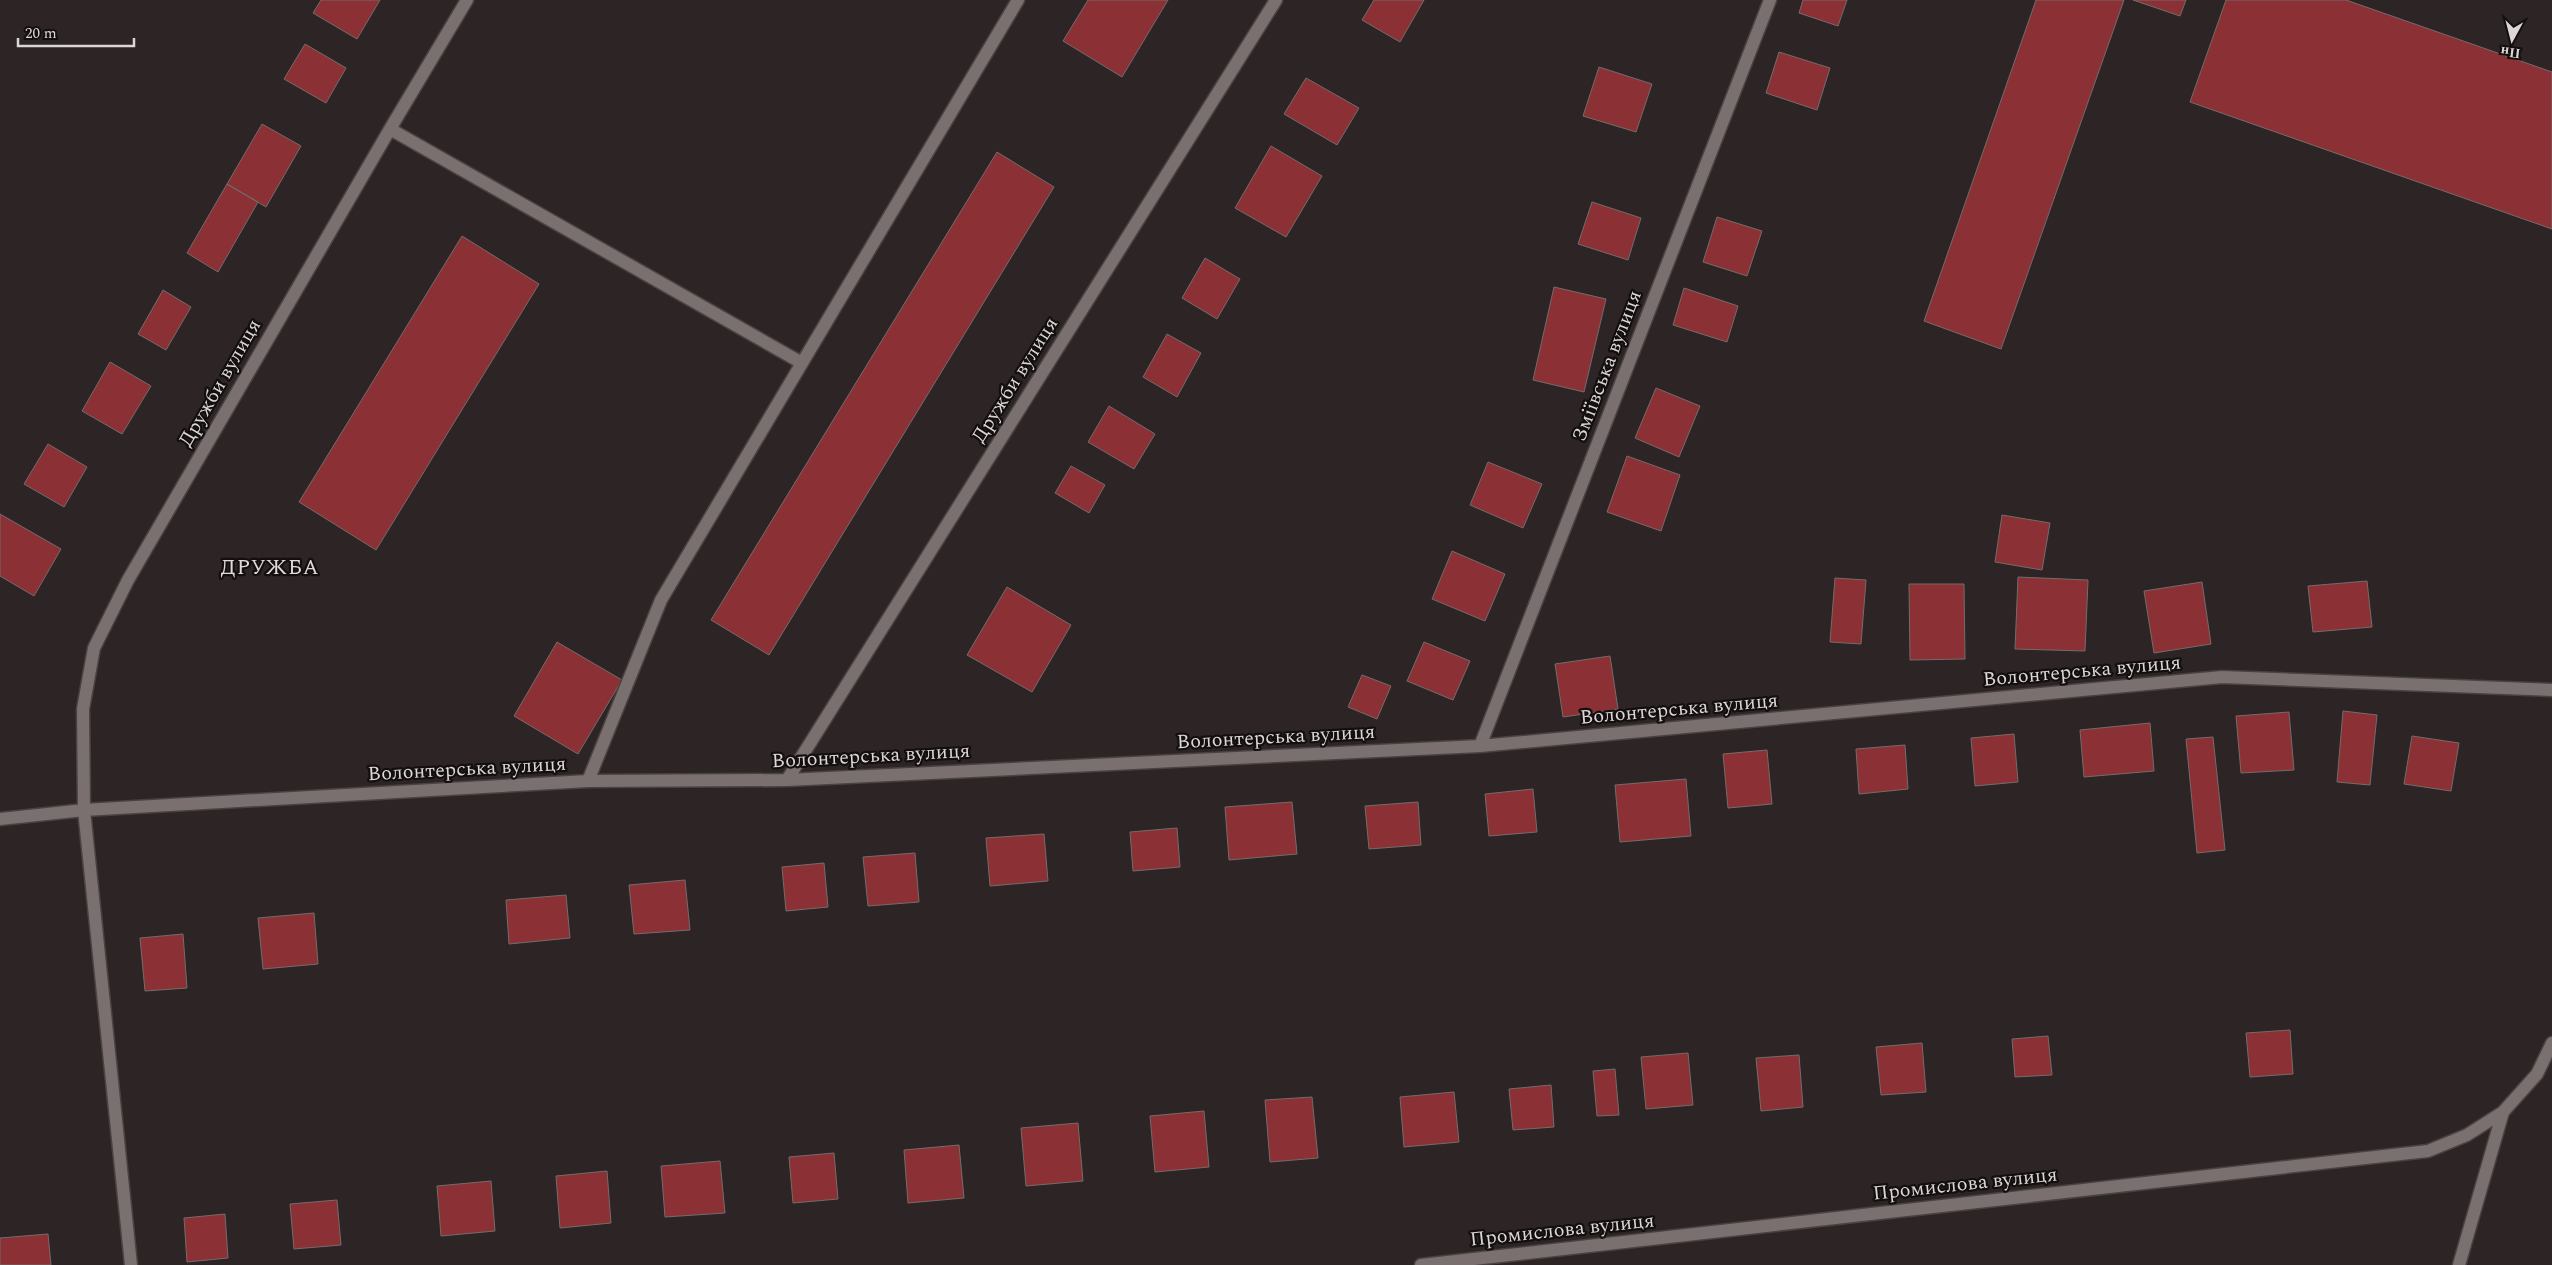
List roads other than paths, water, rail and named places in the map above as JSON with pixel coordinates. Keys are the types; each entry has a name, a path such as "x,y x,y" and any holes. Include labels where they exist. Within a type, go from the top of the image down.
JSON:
{"street":[{"name":"Дружби вулиця","path":"131,1265 84,810 83,709 94,648 128,580 467,0"},
{"path":"588,781 661,600 1018,0"},
{"name":"Дружби вулиця","path":"786,780 1276,0"},
{"name":"Зміївська вулиця","path":"1480,746 1770,0"},
{"path":"390,129 802,363"},
{"name":"Волонтерська вулиця","path":"0,819 84,810 588,781 786,780 1480,746 2222,677 2552,690"},
{"path":"2458,1265 2503,1112 2537,1074 2552,1043"},
{"name":"Промислова вулиця","path":"1421,1265 2428,1151 2467,1135 2503,1112"}],"district":[{"name":"ДРУЖБА","path":"270,568"}]}
